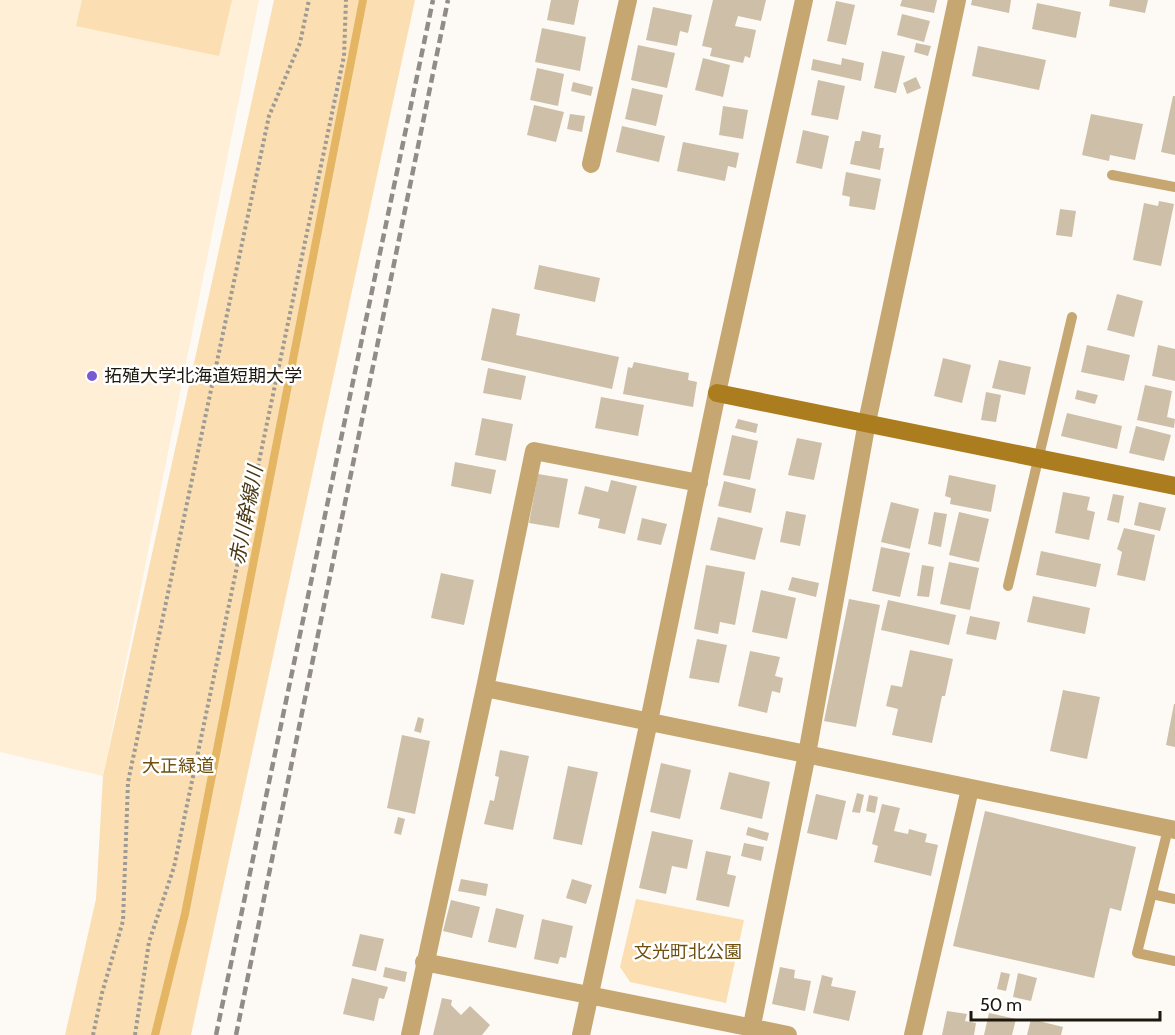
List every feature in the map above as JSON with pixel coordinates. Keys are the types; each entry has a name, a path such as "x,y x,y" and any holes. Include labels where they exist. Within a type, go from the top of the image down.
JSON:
{"street":[{"path":"591,164 628,0"},
{"path":"581,1035 650,721 717,393 804,0"},
{"path":"751,1031 807,754 867,422 957,0"},
{"path":"717,393 1175,486"},
{"path":"410,1035 534,451 699,483"},
{"path":"484,688 1171,829"},
{"path":"913,1035 970,789"},
{"path":"424,962 751,1031 788,1035"}],"lane":[{"path":"1112,175 1175,187"},
{"path":"1008,586 1072,317"},
{"path":"1171,829 1137,953 1175,961"},
{"path":"1152,894 1175,899"}],"path":[{"path":"93,1035 102,993 123,921 128,782 269,116 300,43 309,0"},
{"path":"135,1035 149,942 174,867 344,56 346,0"}],"shaded area":[{"name":"拓殖大学北海道短期大学","path":"0,0 259,0 103,776 0,752"}],"green space":[{"path":"82,0 232,0 219,56 76,26"},
{"name":"大正緑道","path":"274,0 415,0 191,1035 65,1035 96,899 103,776"},
{"name":"文光町北公園","path":"636,899 744,920 726,1003 630,982 620,967"}],"building":[{"path":"551,0 579,0 574,25 547,20"},
{"path":"713,0 766,0 761,21 738,16 735,26 756,30 750,58 745,56 743,63 710,56 712,48 702,46"},
{"path":"902,0 937,0 934,13 900,6"},
{"path":"972,0 1011,0 1009,13 971,5"},
{"path":"1110,0 1148,0 1145,13 1109,6"},
{"path":"836,1 855,5 846,45 827,41"},
{"path":"1037,3 1081,12 1076,38 1032,29"},
{"path":"653,7 692,15 688,33 680,31 677,46 646,40"},
{"path":"902,14 930,21 924,42 897,35"},
{"path":"542,28 586,37 580,71 535,62"},
{"path":"916,43 931,46 928,56 914,52"},
{"path":"638,45 675,53 667,88 631,80"},
{"path":"978,46 1046,60 1039,90 972,76"},
{"path":"882,51 905,56 896,93 874,88"},
{"path":"703,58 730,65 723,97 695,90"},
{"path":"842,58 864,63 861,81 811,70 813,59 841,65"},
{"path":"537,68 564,74 558,106 530,100"},
{"path":"916,77 921,88 907,94 903,83"},
{"path":"818,80 845,86 838,120 811,115"},
{"path":"573,82 593,87 591,96 571,91"},
{"path":"632,88 663,95 656,126 625,119"},
{"path":"1173,96 1175,96 1175,155 1161,152"},
{"path":"534,105 564,112 556,142 527,135"},
{"path":"723,106 748,110 743,139 719,135"},
{"path":"570,114 585,116 582,132 567,129"},
{"path":"1091,114 1143,124 1135,160 1110,155 1109,161 1082,155"},
{"path":"622,126 665,136 659,162 616,152"},
{"path":"803,130 829,136 822,169 796,163"},
{"path":"862,131 881,135 879,148 884,148 880,170 850,164 855,141 860,141"},
{"path":"683,142 739,153 736,168 728,166 725,181 677,171"},
{"path":"846,172 881,179 875,210 849,206 850,197 842,195"},
{"path":"1159,201 1174,204 1161,266 1133,260 1144,203 1158,206"},
{"path":"1060,209 1076,211 1072,237 1056,235"},
{"path":"539,265 600,278 595,302 534,289"},
{"path":"1117,294 1143,301 1134,337 1107,330"},
{"path":"492,308 520,314 516,335 619,357 612,389 481,360"},
{"path":"1087,345 1130,355 1124,381 1081,372"},
{"path":"1158,345 1175,349 1175,381 1152,376"},
{"path":"943,358 971,365 962,403 934,396"},
{"path":"999,360 1031,367 1025,395 992,388"},
{"path":"634,362 689,373 688,380 697,382 693,407 623,394 628,367 632,368"},
{"path":"488,368 526,376 521,400 483,393"},
{"path":"1145,385 1172,391 1167,417 1175,419 1174,428 1137,420"},
{"path":"1077,390 1098,395 1095,404 1075,399"},
{"path":"986,392 1001,395 996,422 981,420"},
{"path":"601,397 644,405 638,436 595,428"},
{"path":"1067,413 1122,426 1117,449 1061,436"},
{"path":"482,418 513,424 506,461 475,455"},
{"path":"738,419 758,424 756,433 735,428"},
{"path":"1136,426 1171,435 1164,461 1129,453"},
{"path":"732,435 758,441 750,480 723,475"},
{"path":"797,438 822,443 814,480 788,475"},
{"path":"455,462 496,470 491,494 451,486"},
{"path":"538,474 568,479 559,528 529,523"},
{"path":"949,475 996,485 991,512 950,504 951,498 945,496"},
{"path":"611,480 637,486 625,534 598,528 600,519 578,514 585,486 608,492"},
{"path":"724,481 756,489 751,513 718,506"},
{"path":"1063,492 1090,497 1087,510 1095,512 1089,540 1055,533"},
{"path":"1113,494 1124,496 1119,523 1107,520"},
{"path":"891,502 919,509 910,549 881,542"},
{"path":"1139,502 1166,508 1160,531 1134,525"},
{"path":"786,511 806,515 800,546 780,542"},
{"path":"934,512 947,514 941,547 928,544"},
{"path":"959,512 989,519 979,562 949,555"},
{"path":"718,517 763,528 755,560 710,550"},
{"path":"642,518 667,524 661,545 637,540"},
{"path":"1124,528 1155,535 1145,581 1117,575 1122,552 1117,549"},
{"path":"881,547 910,553 900,597 872,591"},
{"path":"1041,551 1101,564 1096,587 1036,575"},
{"path":"949,562 979,568 970,610 940,604"},
{"path":"706,565 745,572 735,625 720,622 718,634 694,629"},
{"path":"922,565 934,567 929,597 917,596"},
{"path":"441,573 474,580 464,625 431,618"},
{"path":"792,577 819,583 816,597 788,590"},
{"path":"761,590 796,598 787,639 752,632"},
{"path":"1033,596 1090,608 1085,634 1027,622"},
{"path":"849,599 880,605 856,727 824,721"},
{"path":"888,600 956,615 949,645 881,630"},
{"path":"970,616 1000,622 996,640 966,634"},
{"path":"697,639 727,645 719,683 689,678"},
{"path":"910,650 953,659 932,743 892,735 898,709 886,706 891,685 902,687"},
{"path":"750,651 780,657 775,676 783,678 780,693 772,691 767,713 738,706"},
{"path":"1063,690 1100,697 1087,759 1050,751"},
{"path":"1175,704 1175,747 1166,745"},
{"path":"418,717 424,719 421,733 414,731"},
{"path":"402,735 430,741 415,814 387,808"},
{"path":"500,750 529,756 513,830 484,824 490,800 494,801 499,777 495,776"},
{"path":"661,763 691,770 680,819 650,812"},
{"path":"568,766 598,772 582,845 553,839"},
{"path":"729,772 770,782 762,819 720,809"},
{"path":"857,793 864,795 860,813 852,812"},
{"path":"816,794 846,801 837,840 807,833"},
{"path":"869,795 878,797 875,813 866,811"},
{"path":"882,804 900,808 894,831 908,834 909,829 927,834 925,842 938,845 931,876 874,862 878,846 872,844"},
{"path":"985,811 1136,847 1121,911 1110,908 1094,978 953,946"},
{"path":"398,817 405,819 401,835 394,833"},
{"path":"748,827 769,833 767,841 746,835"},
{"path":"652,831 693,840 687,869 672,866 666,894 639,888"},
{"path":"744,843 764,847 761,861 741,856"},
{"path":"706,851 731,856 727,874 736,876 729,907 696,900"},
{"path":"461,879 488,884 486,896 458,891"},
{"path":"572,879 592,885 586,904 566,898"},
{"path":"451,900 480,907 472,938 443,931"},
{"path":"496,908 524,915 516,948 488,942"},
{"path":"542,919 573,926 566,958 560,957 558,964 534,959"},
{"path":"360,934 384,939 376,971 352,966"},
{"path":"385,967 407,972 405,982 383,977"},
{"path":"780,967 795,970 794,978 811,981 805,1011 772,1004"},
{"path":"1001,972 1010,974 1006,991 997,989"},
{"path":"1018,973 1037,978 1031,1001 1013,997"},
{"path":"822,975 833,978 831,986 856,991 849,1021 813,1013"},
{"path":"352,978 388,987 384,999 379,998 374,1021 343,1014"},
{"path":"442,998 452,1000 451,1005 461,1015 470,1006 490,1025 482,1035 433,1035"},
{"path":"947,1011 967,1014 965,1021 976,1023 974,1035 942,1035"},
{"path":"989,1013 1016,1019 1012,1035 984,1035"},
{"path":"1031,1019 1063,1027 1061,1035 1027,1035"}],"waterway":[{"name":"赤川幹線川","path":"155,1035 185,914 363,0"}],"railway":[{"path":"216,1035 433,0"},
{"path":"236,1035 448,0"}],"place":[{"name":"拓殖大学北海道短期大学","path":"92,376"}]}
